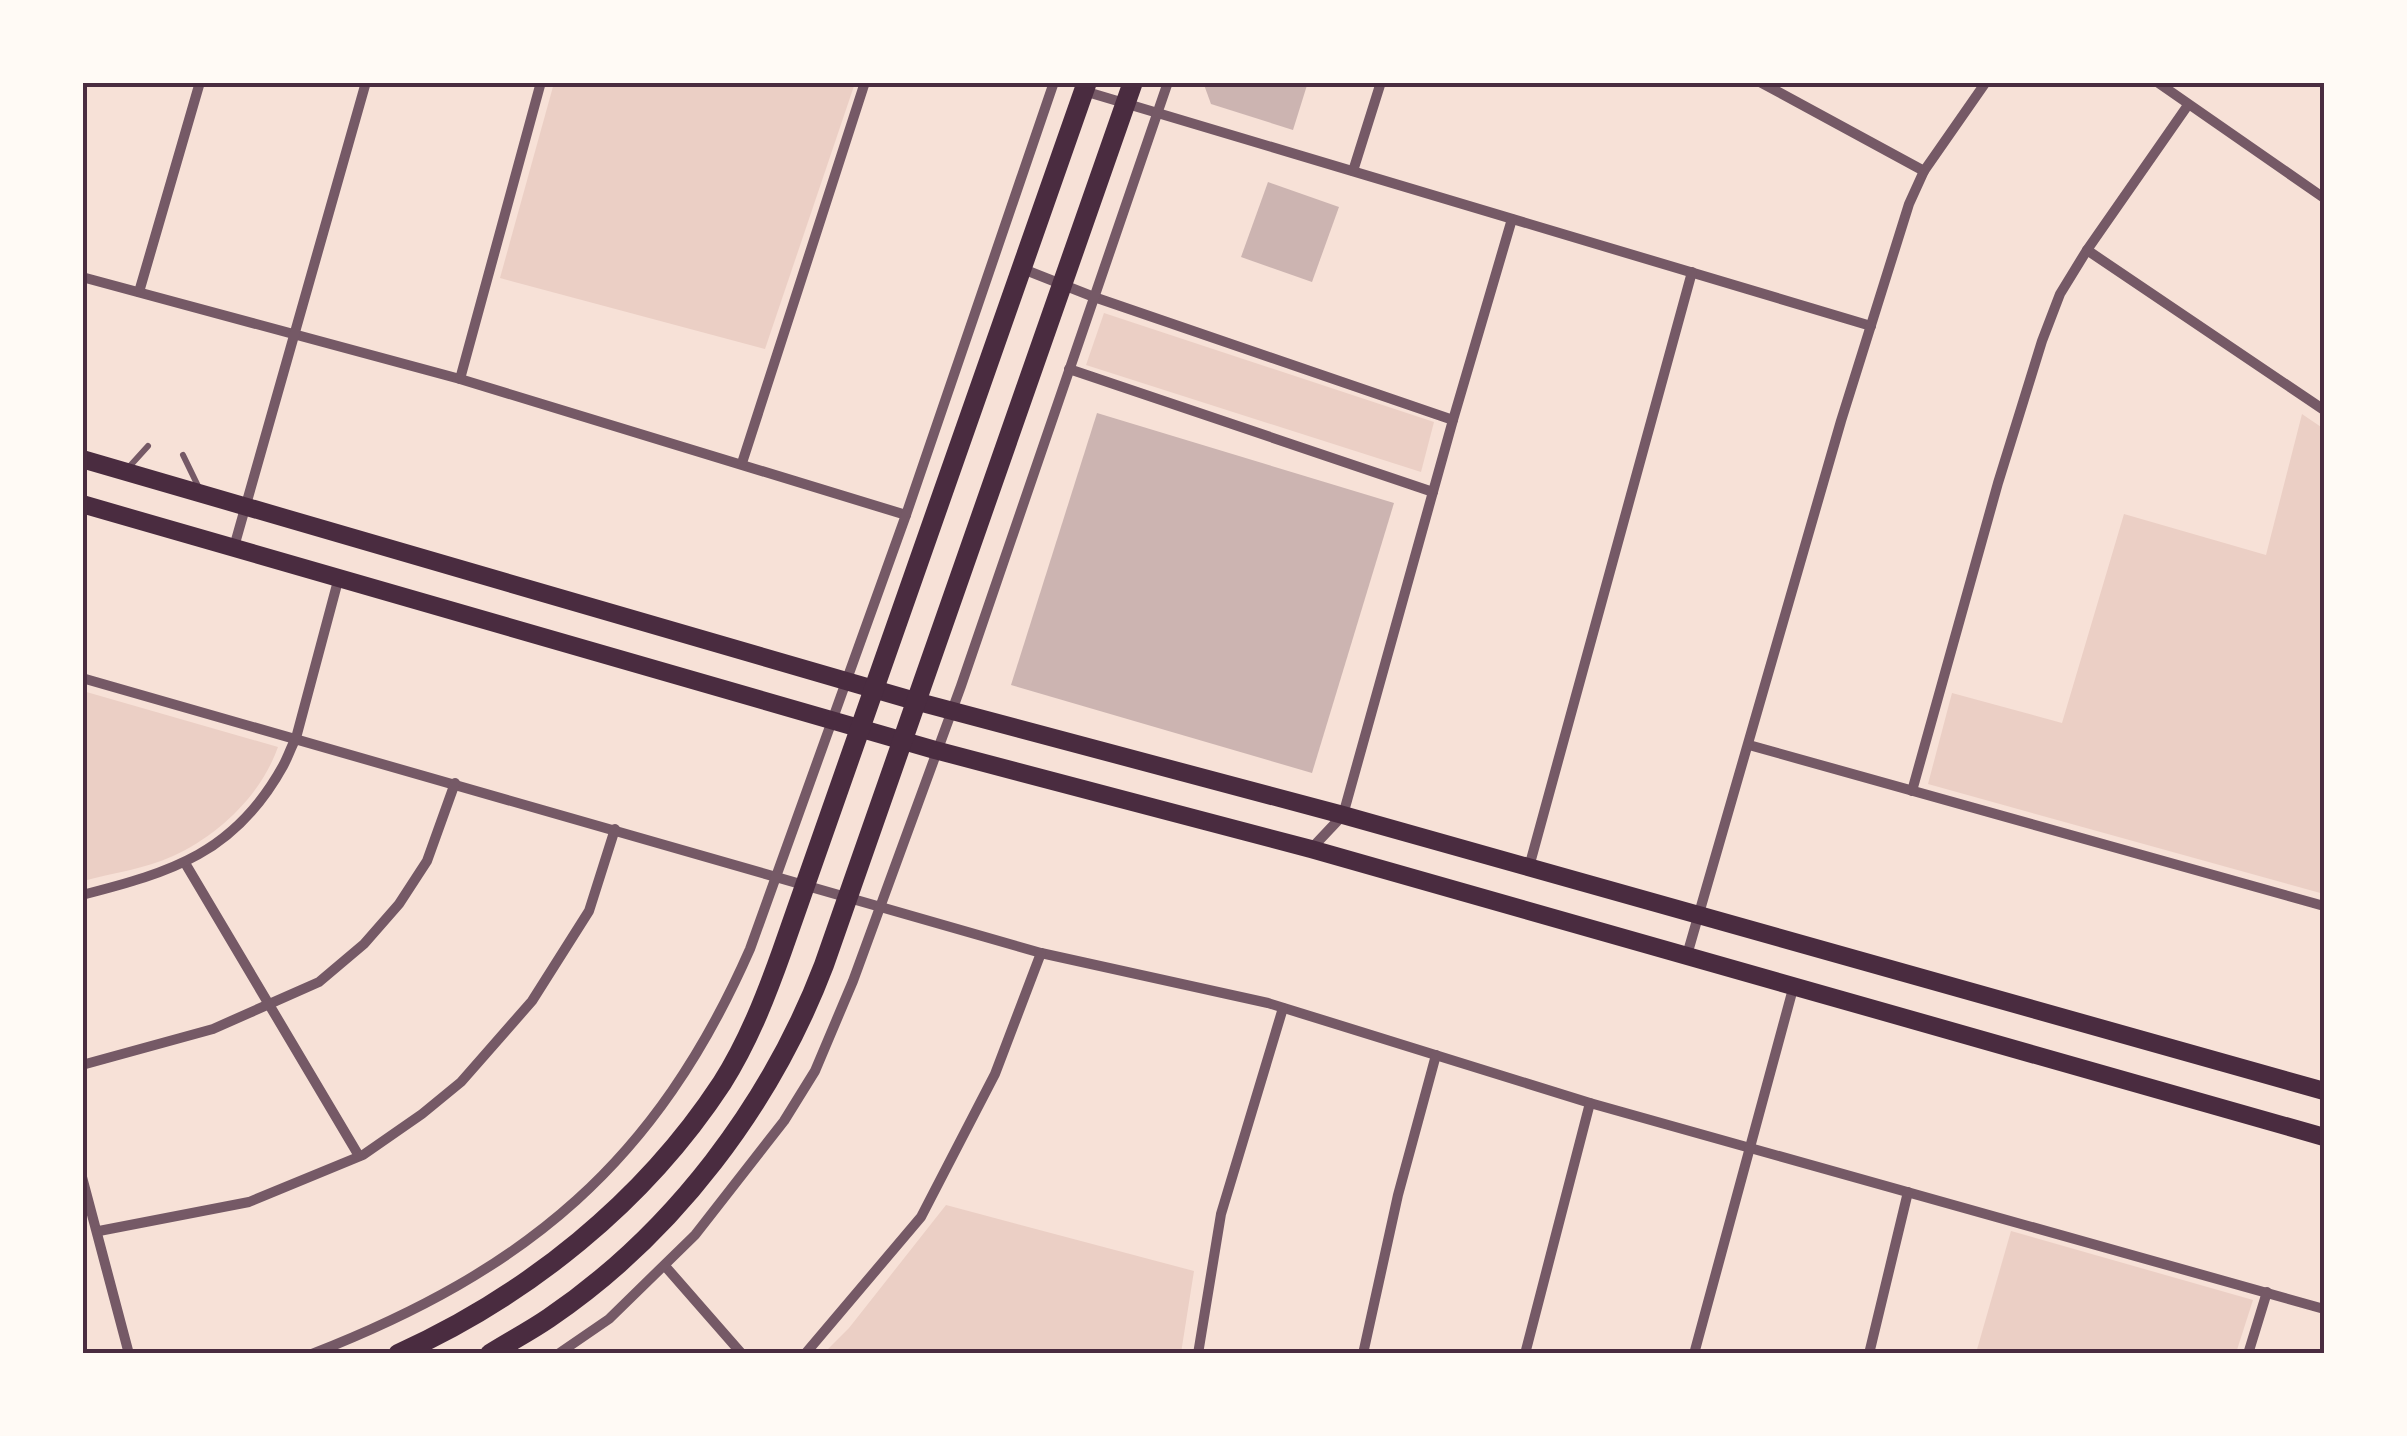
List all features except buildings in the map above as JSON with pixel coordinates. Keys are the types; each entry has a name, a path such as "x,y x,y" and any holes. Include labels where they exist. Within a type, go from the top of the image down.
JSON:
{"main road":[{"path":"490,1354 550,1318 670,1212 716,1158 785,1055 807,1010 1133,82"},
{"path":"398,1354 492,1305 596,1226 655,1168 723,1081 766,996 1085,87"},
{"path":"82,459 951,711 1343,815 2324,1091"},
{"path":"82,504 936,750 1311,849 2324,1136"}],"street":[{"path":"139,292 200,82"},
{"path":"234,547 366,82"},
{"path":"460,380 541,82"},
{"path":"742,463 866,82"},
{"path":"312,1354 369,1331 467,1281 546,1228 595,1186 642,1135 723,1010 750,949 906,515 1054,82"},
{"path":"558,1354 609,1320 666,1266 740,1181 784,1122 815,1070 853,981 951,711 1168,82"},
{"path":"1353,172 1381,82"},
{"path":"1760,82 1924,171"},
{"path":"1686,954 1909,204 1924,171 1986,82"},
{"path":"2157,82 2324,198"},
{"path":"1085,87 1125,104 1872,326"},
{"path":"1912,791 1998,482 2060,294 2188,105"},
{"path":"1311,849 1343,815 1512,219"},
{"path":"2087,250 2324,410"},
{"path":"1024,269 1453,420"},
{"path":"1529,867 1692,272"},
{"path":"82,276 460,380 906,515"},
{"path":"1069,369 1433,492"},
{"path":"82,895 185,863 207,852 264,798 296,738 340,577"},
{"path":"82,678 1041,953 1283,1008 1590,1103 2324,1309"},
{"path":"1749,745 2324,906"},
{"path":"82,1065 212,1030 319,982 364,944 399,904 428,861 455,783"},
{"path":"98,1231 249,1202 359,1156 422,1114 461,1082 522,1014 588,911 616,829"},
{"path":"185,863 359,1156"},
{"path":"805,1354 921,1217 995,1074 1041,953"},
{"path":"1694,1354 1794,985"},
{"path":"1198,1354 1221,1214 1283,1008"},
{"path":"1363,1354 1398,1195 1436,1055"},
{"path":"1524,1354 1590,1103"},
{"path":"82,1177 130,1354"},
{"path":"1869,1354 1908,1192"},
{"path":"666,1266 742,1354"},
{"path":"2248,1354 2266,1292"}],"lane":[{"path":"125,471 148,446"},
{"path":"183,456 202,493"}],"shaded area":[{"path":"554,83 855,83 765,349 500,278"},
{"path":"1104,313 1434,422 1421,472 1086,365"},
{"path":"2302,414 2324,429 2324,894 1928,784 1952,693 2062,723 2124,514 2266,555"},
{"path":"83,691 278,747 249,797 206,837 140,868 83,881"},
{"path":"946,1205 1194,1271 1181,1353 824,1353 849,1328"},
{"path":"2011,1231 2253,1300 2236,1353 1976,1353"}]}
